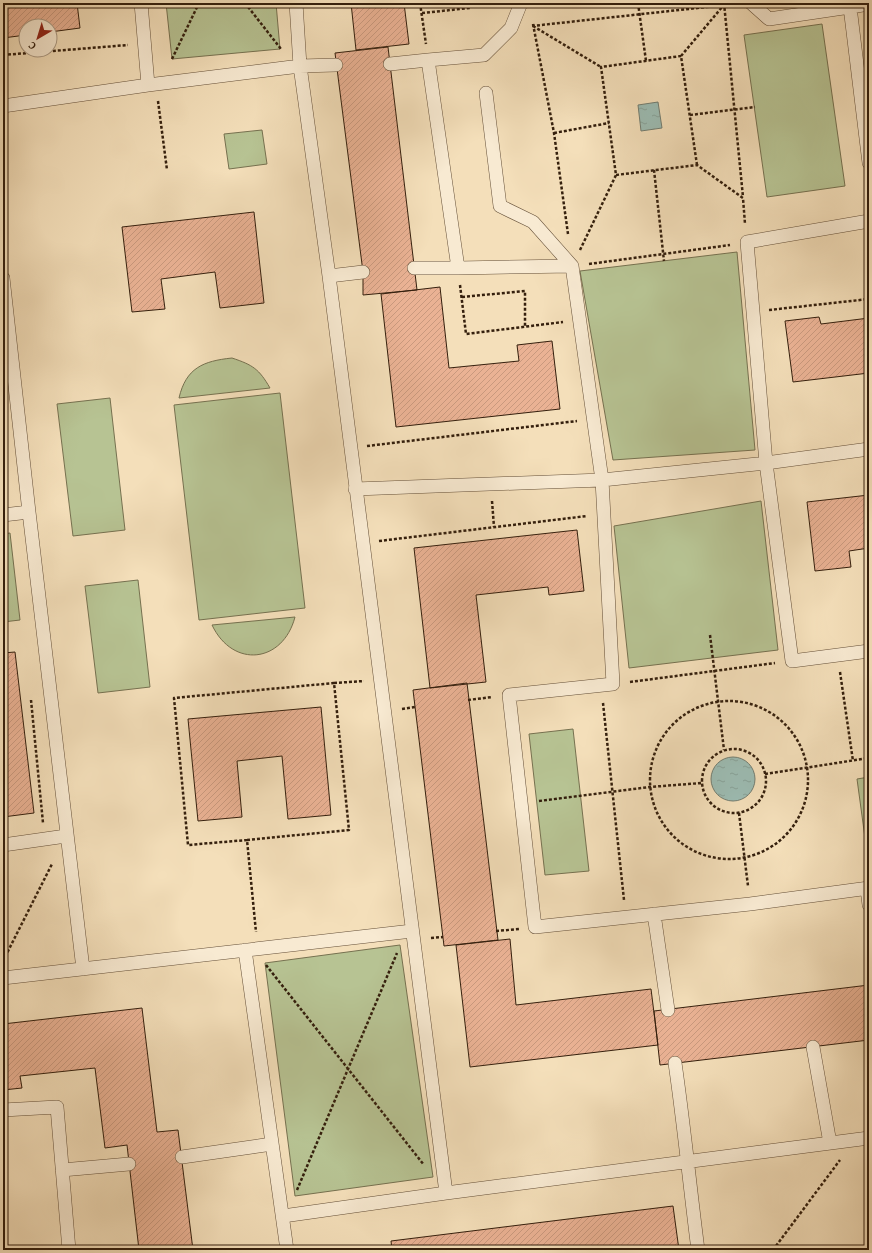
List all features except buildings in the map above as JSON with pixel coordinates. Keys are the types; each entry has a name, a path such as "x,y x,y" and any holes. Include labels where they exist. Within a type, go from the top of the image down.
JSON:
{"lane":[{"path":"141,3 148,85"},
{"path":"296,3 300,66 329,276 362,543 407,932 446,1193"},
{"path":"390,64 484,54 511,28 521,3"},
{"path":"751,3 769,19 869,4"},
{"path":"850,7 869,163"},
{"path":"428,60 458,268"},
{"path":"3,106 148,85 300,66 336,65"},
{"path":"486,93 500,206 533,222 572,266 602,480 604,514 607,685 509,695 535,927 750,904 868,888 869,905"},
{"path":"869,221 747,242 766,463 792,661 869,651"},
{"path":"414,268 572,266"},
{"path":"329,276 363,272"},
{"path":"3,278 66,836 83,969"},
{"path":"355,489 602,480 766,463 869,449"},
{"path":"3,515 29,512"},
{"path":"3,844 66,836"},
{"path":"654,914 668,1010"},
{"path":"3,978 407,932"},
{"path":"251,949 272,1144 287,1250"},
{"path":"813,1047 830,1143"},
{"path":"675,1063 685,1130 687,1163 698,1250"},
{"path":"3,1110 57,1107 69,1250"},
{"path":"283,1216 446,1193 687,1163 869,1138"},
{"path":"182,1157 272,1144"},
{"path":"62,1170 129,1164"}],"path":[{"path":"172,59 199,3"},
{"path":"245,3 280,49"},
{"path":"420,3 428,60"},
{"path":"422,13 470,8 469,3"},
{"path":"638,3 646,61"},
{"path":"511,28 740,3"},
{"path":"533,26 601,67 681,56 724,4"},
{"path":"572,266 747,242 724,4"},
{"path":"532,18 554,133 568,235"},
{"path":"3,55 144,44"},
{"path":"681,56 696,165"},
{"path":"572,266 616,175 601,67"},
{"path":"157,97 167,170"},
{"path":"690,115 755,107"},
{"path":"554,133 609,123"},
{"path":"616,175 696,165 743,198"},
{"path":"654,170 664,261"},
{"path":"458,268 466,334 580,320"},
{"path":"462,297 525,291 525,327"},
{"path":"753,312 869,299"},
{"path":"350,448 593,419"},
{"path":"491,484 494,527"},
{"path":"362,543 604,514"},
{"path":"710,635 724,750"},
{"path":"838,655 853,761"},
{"path":"626,917 612,792 607,685 792,661"},
{"path":"334,683 349,830 188,845 174,698 334,683 366,681"},
{"path":"468,700 509,695"},
{"path":"718,701 743,702 766,710 785,724 800,744 807,768 808,792 800,815 787,835 767,850 745,858 719,859 695,852 674,837 659,817 650,787 650,768 658,744 673,723 694,708 718,701"},
{"path":"735,749 745,751 754,756 761,764 766,774 765,791 761,799 748,811 739,814 718,810 710,803 704,794 702,773 707,763 714,755 724,750 735,749"},
{"path":"766,774 869,758"},
{"path":"521,803 650,787 702,783"},
{"path":"739,814 750,904"},
{"path":"3,961 66,836"},
{"path":"247,840 251,949"},
{"path":"295,1196 400,945 407,932"},
{"path":"265,963 428,1171"},
{"path":"773,1250 854,1140"},
{"path":"3,1223 6,1250"}],"green space":[{"path":"166,3 276,3 280,49 172,59"},
{"path":"822,24 845,186 767,197 744,35"},
{"path":"262,130 267,164 229,169 224,134"},
{"path":"737,252 755,450 613,460 580,271"},
{"path":"232,358 255,368 270,388 179,398 186,380 197,368 212,361"},
{"path":"280,393 305,608 199,620 174,405"},
{"path":"110,398 125,530 73,536 57,404"},
{"path":"761,501 778,650 629,668 614,526"},
{"path":"10,533 20,620 3,622 3,534"},
{"path":"138,580 150,687 98,693 85,586"},
{"path":"295,617 289,632 280,644 269,651 257,655 244,654 232,649 221,639 212,625"},
{"path":"573,729 589,871 545,875 529,734"},
{"path":"869,777 869,860 868,860 857,779"},
{"path":"400,945 433,1177 295,1196 265,963"}],"water":[{"path":"658,102 662,128 641,131 638,105"},
{"path":"733,757 745,761 751,767 755,779 751,791 745,797 733,801 721,797 715,791 711,779 715,767 721,761"}]}
